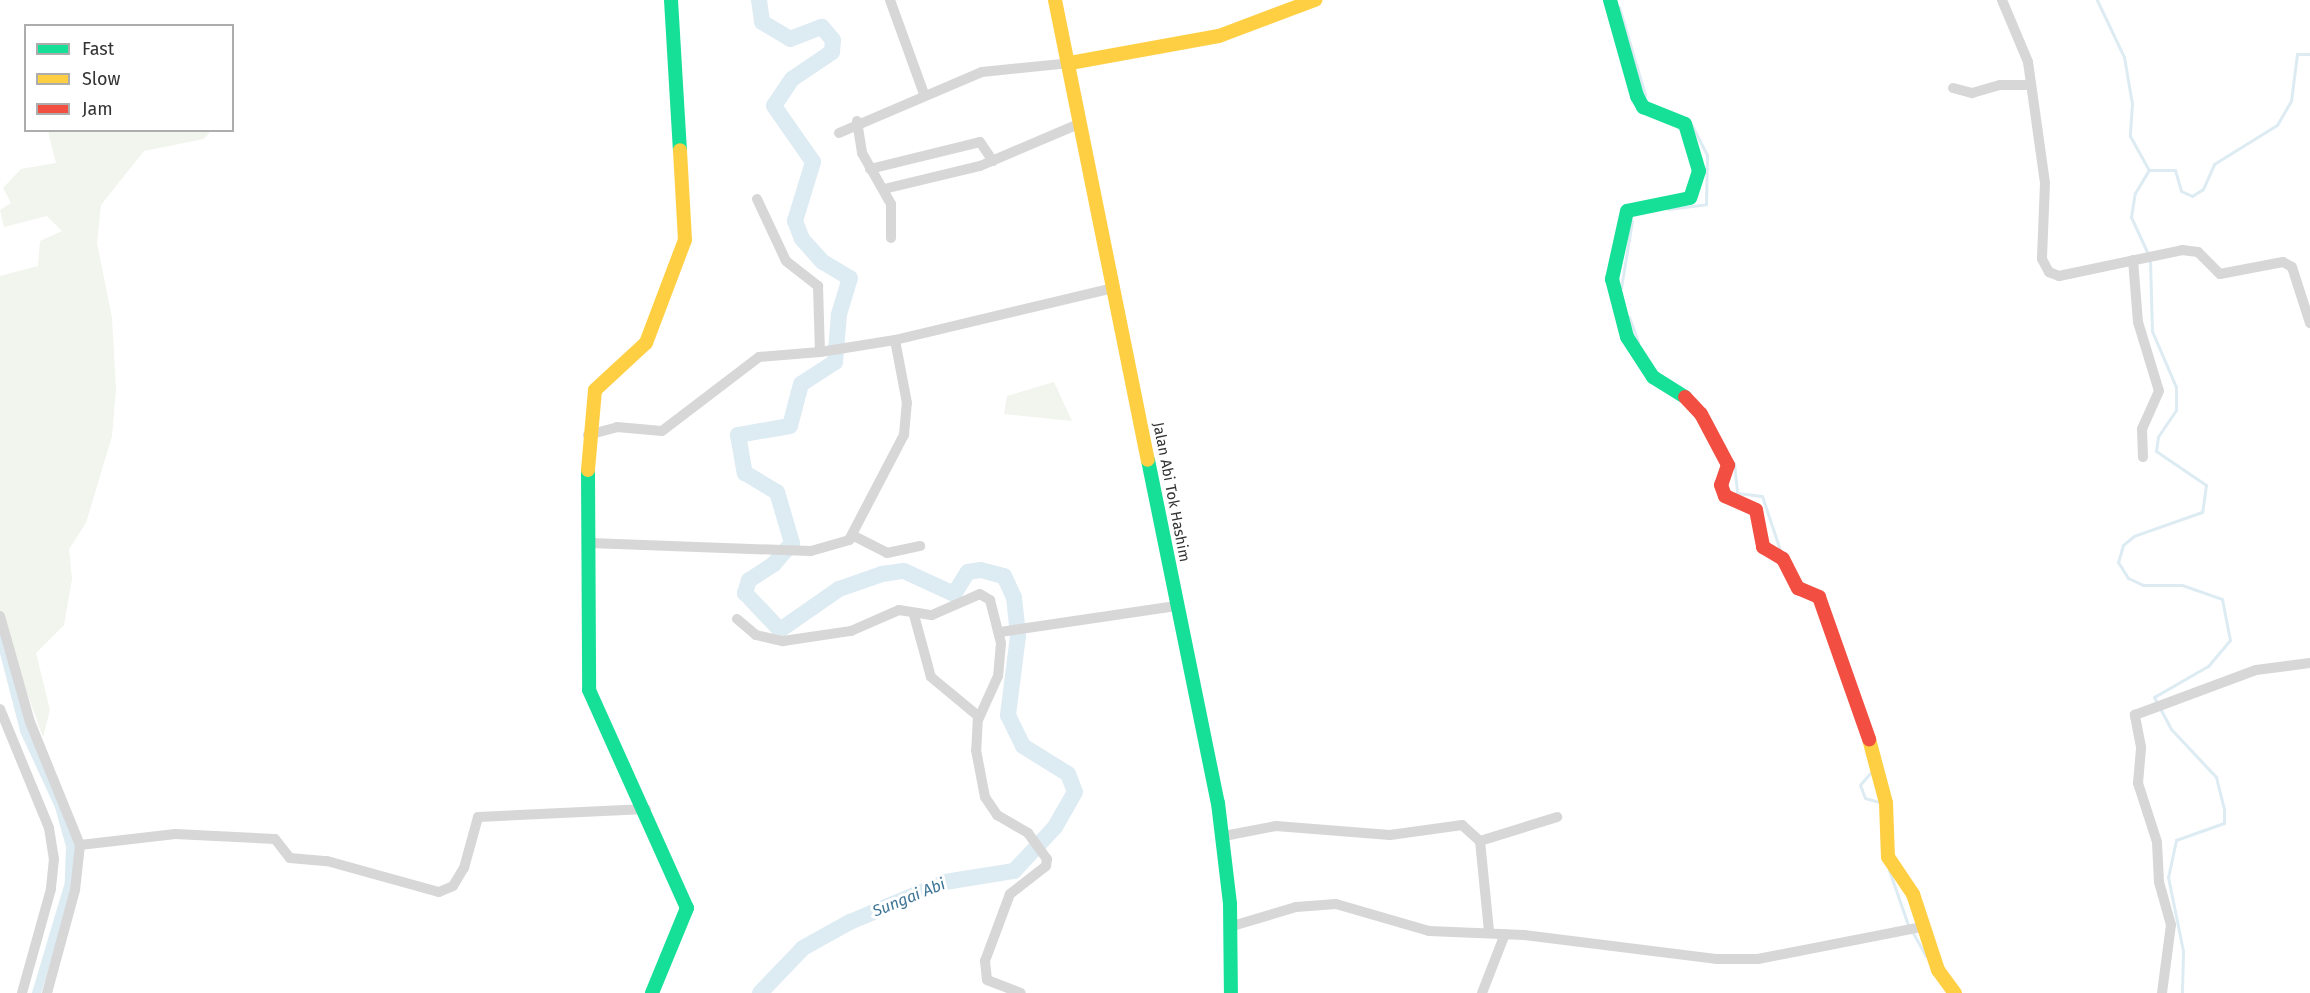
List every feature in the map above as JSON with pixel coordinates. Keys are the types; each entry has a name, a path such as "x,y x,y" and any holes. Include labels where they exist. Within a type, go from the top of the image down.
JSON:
{"street":[{"path":"652,993 687,908 646,809 589,690 588,435 596,390 646,343 685,240 671,0"},
{"path":"890,0 924,94"},
{"name":"Jalan Abi Tok Hashim","path":"1055,0 1070,63 1176,606 1224,836 1230,927 1231,993"},
{"path":"839,132 857,121 924,94 998,68 1070,63 1219,36 1316,0"},
{"path":"1610,0 1637,96 1643,107 1685,124 1699,171 1689,198 1630,207 1612,279 1615,300 1627,337 1644,365 1701,414 1728,465 1722,490 1731,503 1756,510 1763,547 1780,559 1798,588 1820,597 1884,792 1888,857 1913,894 1914,929 1938,970 1955,993"},
{"path":"2002,0 2028,62 2044,164 2045,268 2059,276 2167,252 2198,252 2220,274 2288,263 2310,323"},
{"path":"1953,88 1972,93 2000,85 2030,85"},
{"path":"857,121 870,169 884,189 894,218 891,238"},
{"path":"884,189 993,161 1081,123"},
{"path":"870,169 980,142 993,161"},
{"path":"757,199 786,261 818,286 825,351"},
{"path":"2138,259 2138,322 2159,391 2142,429 2143,457"},
{"path":"588,435 616,428 662,431 759,357 825,351 895,340 1113,288"},
{"path":"590,543 829,549 854,536 904,435 907,403 895,340"},
{"path":"854,536 887,553 920,546"},
{"path":"737,619 756,635 783,640 851,631 898,610 914,615 932,615 980,594 990,600 1000,632 998,676 978,720 976,750 984,797 997,815 1033,838 1044,855 1046,866 1010,894 985,961 987,980 1021,993"},
{"path":"1000,632 1176,606"},
{"path":"914,615 931,677 975,711 978,720"},
{"path":"0,616 30,722 80,845 75,890 47,993"},
{"path":"2162,993 2170,925 2159,882 2157,842 2138,783 2141,747 2135,715 2256,670 2310,663"},
{"path":"0,709 49,828 54,859 51,890 22,993"},
{"path":"80,845 175,834 276,839 290,858 327,861 439,892 453,886 464,868 478,817 646,809"},
{"path":"1480,841 1557,817"},
{"path":"1224,836 1288,825 1390,835 1462,825 1480,841 1490,931"},
{"path":"1230,927 1321,904 1429,931 1490,931 1604,943 1667,956 1748,959 1914,929"},
{"path":"1482,993 1505,934"}],"shaded area":[{"path":"48,132 210,132 204,139 144,151 101,205 97,243 112,318 116,389 112,436 86,523 69,549 72,579 64,625 36,653 50,710 43,737 0,619 0,276 38,266 40,241 62,231 47,216 4,227 0,210 11,203 3,188 21,169 56,163"},
{"path":"1054,382 1072,421 1004,414 1007,396"}],"waterway":[{"name":"Sungai Abi","path":"759,0 762,22 790,39 822,27 833,40 832,52 792,79 774,106 813,162 795,221 802,239 823,262 850,278 839,315 835,362 801,384 790,426 738,435 745,473 777,492 792,543 774,564 749,580 745,593 780,630 839,589 882,574 904,571 954,594 968,572 981,570 1004,576 1014,597 1017,624"},
{"path":"2097,0 2124,57 2132,104 2130,136 2149,170"},
{"path":"1619,7 1645,95"},
{"path":"2148,254 2131,217 2135,193 2149,170 2175,170 2181,191 2192,196 2203,189 2214,164 2277,125 2291,101 2297,54 2310,54"},
{"path":"1668,209 1706,204 1707,155 1691,123"},
{"path":"1621,288 1632,221"},
{"path":"2150,260 2152,331 2176,387 2176,410 2158,437 2156,451 2206,485 2202,512 2134,536 2123,545 2118,562 2128,578 2143,585 2182,585 2222,599 2230,640 2208,666 2154,697 2171,729 2216,777 2224,808 2224,823 2176,840 2168,877 2183,951 2182,993"},
{"path":"1629,317 1638,342"},
{"path":"1734,463 1737,493 1762,496 1780,550"},
{"name":"Sungai Abi","path":"760,993 803,948 850,922 945,882 1014,871 1055,827 1075,792 1068,774 1023,746 1008,715 1018,636"},
{"path":"0,637 24,730 59,806 70,846 69,882 36,993"},
{"path":"1872,771 1860,785 1865,798 1879,802"},
{"path":"1889,870 1908,925"},
{"path":"1912,931 1926,956"}],"traffic: fast":[{"path":"671,0 680,150"},
{"path":"1610,0 1637,96 1643,107 1685,124 1699,171 1690,198 1627,211 1612,279 1627,337 1653,377 1685,397"},
{"path":"1148,460 1218,803 1230,904 1231,993"},
{"path":"588,470 589,690 687,908 652,993"}],"traffic: slow":[{"path":"1055,0 1148,460"},
{"path":"1070,63 1219,36 1315,0"},
{"path":"588,470 595,390 646,343 685,240 680,150"},
{"path":"1869,739 1886,803 1888,857 1913,894 1938,970 1955,993"}],"traffic: jam":[{"path":"1685,397 1701,414 1728,465 1721,485 1725,496 1756,510 1763,547 1783,559 1798,588 1819,597 1869,739"}]}
